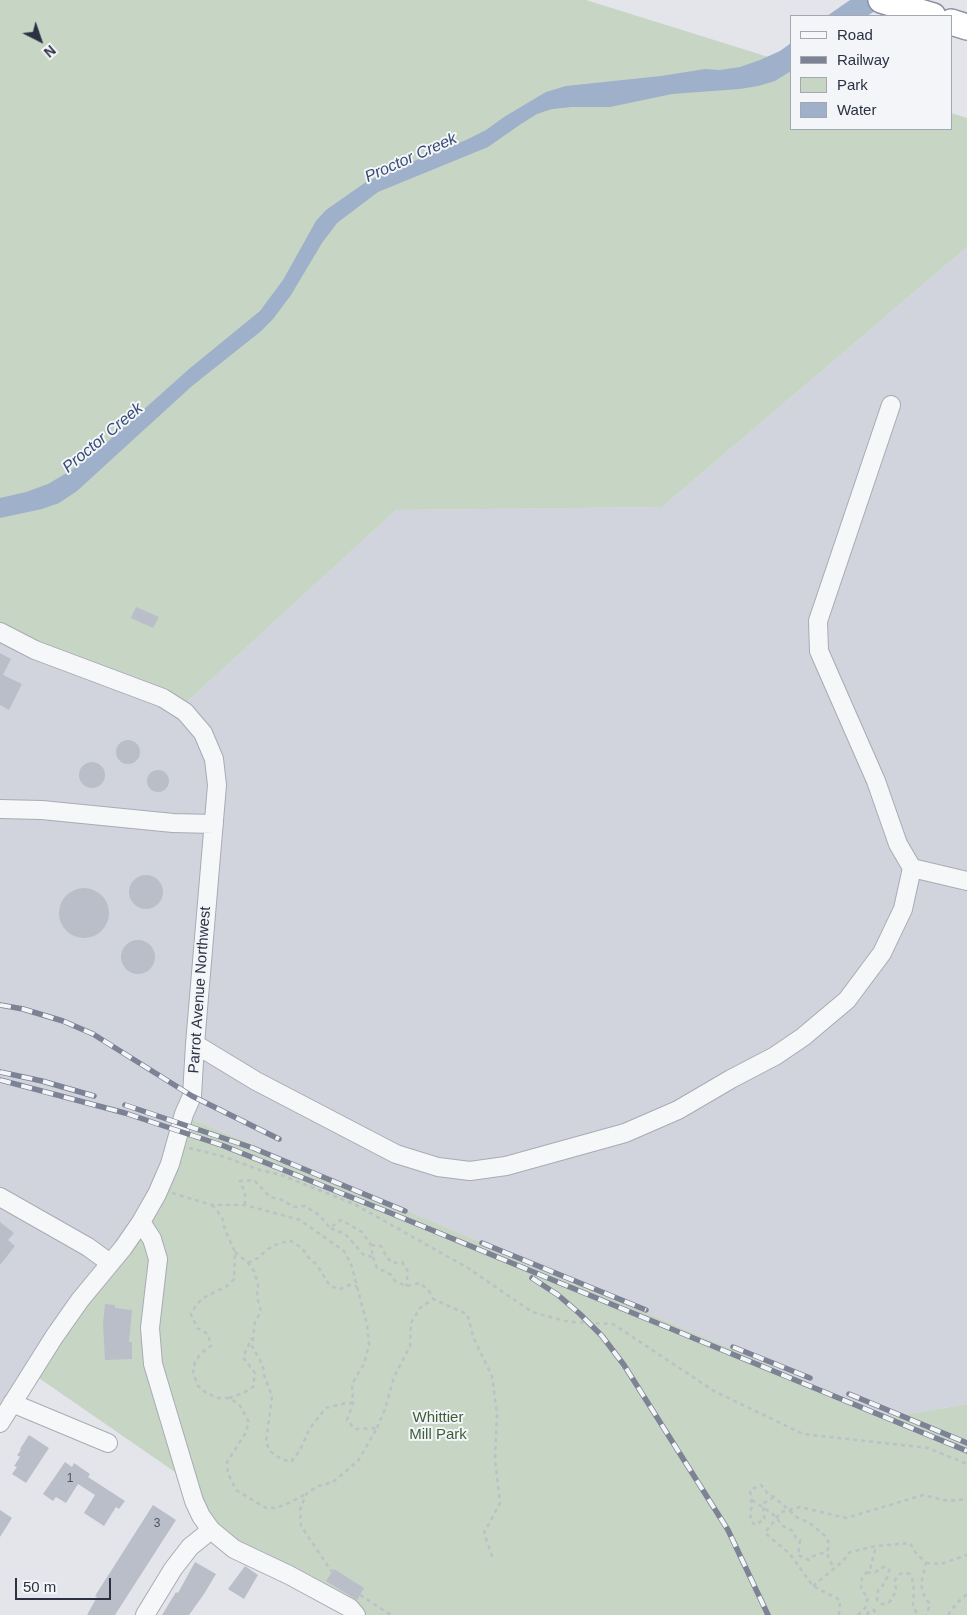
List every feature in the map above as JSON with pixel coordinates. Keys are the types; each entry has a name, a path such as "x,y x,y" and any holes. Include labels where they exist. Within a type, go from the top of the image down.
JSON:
{"highway":[{"path":"881,0 930,15"}],"street":[{"path":"195,1044 256,1081 396,1154 438,1167 470,1171 506,1166 625,1133 678,1110 803,1038 847,1000 882,953 903,909 912,868 898,844 876,781 819,651 818,621 890,404"},
{"name":"Parrot Avenue Northwest","path":"0,632 35,650 163,698 185,712 203,733 214,759 217,785 192,1096 176,1144 159,1189 141,1222 54,1336 0,1423"},
{"path":"0,795 22,809"},
{"path":"0,809 42,810 173,823 214,824"},
{"path":"912,868 967,881"},
{"path":"0,1197 88,1247 110,1263"},
{"path":"141,1222 152,1239 158,1259 150,1328 153,1364 194,1501 201,1516 211,1530 234,1549 290,1575 350,1608 356,1615"},
{"path":"12,1403 108,1443"},
{"path":"144,1615 173,1569 190,1547 211,1530"}],"path":[{"path":"176,1144 222,1156 260,1170 281,1175 354,1204 468,1268 532,1312 569,1322 613,1324 714,1391 803,1434 928,1448 967,1464"},
{"path":"245,1205 245,1193 240,1181 254,1180 270,1198 282,1200 294,1207 305,1206 319,1215 330,1228 345,1234 364,1255 373,1257"},
{"path":"159,1189 212,1205 245,1205 300,1220 344,1251 357,1286 367,1324 369,1345 364,1364 352,1384 353,1403 347,1420 355,1429 377,1428"},
{"path":"212,1205 222,1217 225,1230 235,1252 254,1271 258,1284 257,1297 261,1310 255,1322 252,1346 263,1366 264,1375 272,1396 266,1442 270,1451 281,1459 291,1462 300,1450 310,1428 326,1408 353,1403"},
{"path":"330,1228 340,1220 362,1232 371,1245 377,1268 390,1274 395,1282 406,1286 420,1283 433,1298 467,1314 474,1338 492,1376 497,1414 495,1459 500,1503 484,1533 493,1559"},
{"path":"248,1263 279,1243 290,1241 302,1248 308,1258 317,1265 330,1286 340,1288 349,1285 357,1286"},
{"path":"371,1245 381,1246 392,1263 402,1262 408,1272 406,1286"},
{"path":"235,1252 234,1279 227,1286 203,1298 191,1314 197,1328 208,1334 211,1346 201,1353 195,1362 193,1373 198,1386 217,1398 229,1398 243,1394 253,1387 255,1373 243,1357 254,1335"},
{"path":"229,1398 239,1404 249,1422 245,1434 227,1462 228,1473 236,1490 266,1508 276,1508 289,1503 318,1486 333,1482 358,1461 377,1428 385,1410 394,1377 410,1346 411,1323 420,1308 433,1298"},
{"path":"750,1499 764,1509 773,1514 782,1526 793,1531 796,1538 800,1540 798,1555 809,1560 813,1556 826,1552 829,1547 825,1536 810,1523 798,1518 774,1497 768,1494 761,1485 750,1490 750,1499 752,1506 750,1512 751,1521 755,1525 765,1519 764,1509 764,1503 774,1497"},
{"path":"308,1493 300,1509 301,1526 332,1572"},
{"path":"839,1615 840,1600 813,1586 790,1554 764,1533 781,1512 800,1507 846,1518 923,1495 948,1502 967,1499"},
{"path":"813,1586 834,1569 850,1552 876,1546 910,1543 915,1552 926,1563 941,1564 967,1555"},
{"path":"858,1615 865,1608 868,1597 861,1590 862,1577 870,1569 876,1546"},
{"path":"826,1552 834,1569"},
{"path":"926,1563 921,1584 924,1595 930,1605 926,1615"},
{"path":"867,1573 876,1572 880,1568 885,1567 889,1569 890,1574 878,1590 878,1600 882,1604 886,1604 891,1600 896,1591 895,1580 898,1574 910,1574 914,1590 913,1605 916,1612 914,1615"},
{"path":"948,1615 967,1594"},
{"path":"360,1595 391,1615"},
{"path":"867,1615 869,1611 874,1610 876,1615"}],"shaded area":[{"path":"967,247 967,1404 891,1417 192,1119 139,1223 0,1427 0,624 178,710 396,510 662,507"}],"green space":[{"path":"0,0 586,0 790,64 790,130 952,130 952,113 967,118 967,247 662,507 396,510 178,710 0,624"},
{"name":"Whittier Mill Park","path":"192,1119 891,1417 967,1404 967,1615 355,1615 211,1530 188,1481 33,1374 139,1223"}],"water":[{"path":"850,0 892,0 869,15 828,15"},
{"path":"790,44 790,72 775,81 740,89 672,94 610,107 552,109 537,114 488,147 378,192 337,223 322,243 291,295 273,319 260,332 192,386 77,491 59,503 42,509 0,518 0,498 26,492 48,484 70,471 95,453 189,369 260,311 283,280 316,221 326,210 366,182 486,130 546,92 566,86 661,76 705,69 720,70 740,67 780,51"}],"building":[{"path":"136,607 159,617 153,628 131,618"},
{"path":"0,653 11,659 3,675 22,684 9,710 0,705"},
{"path":"128,740 137,743 140,752 137,761 128,764 119,761 116,752 119,743"},
{"path":"92,762 101,766 105,775 101,784 92,788 83,784 79,775 83,766"},
{"path":"158,770 168,777 169,781 162,791 158,792 148,785 147,781 154,771"},
{"path":"146,875 153,876 158,880 162,885 162,899 158,904 153,908 146,909 139,908 134,904 130,899 129,892 130,885 134,880 139,876"},
{"path":"84,888 93,890 104,899 109,913 107,922 98,933 84,938 75,936 64,927 59,913 61,904 70,893"},
{"path":"138,940 145,941 150,945 154,950 154,964 150,969 145,973 138,974 131,973 126,969 122,964 121,957 122,950 126,945 131,941"},
{"path":"0,1222 14,1233 8,1240 15,1246 0,1265"},
{"path":"105,1304 115,1305 115,1308 132,1310 129,1342 132,1342 132,1359 105,1360 103,1324"},
{"path":"29,1435 49,1448 26,1483 12,1474 17,1467 14,1466 20,1457 17,1455"},
{"path":"65,1462 72,1467 74,1463 90,1474 88,1477 125,1501 119,1509 116,1507 104,1526 84,1513 95,1495 78,1484 66,1503 56,1497 53,1501 43,1494"},
{"path":"153,1505 176,1520 115,1615 87,1615 97,1597 95,1596"},
{"path":"0,1510 12,1518 0,1537"},
{"path":"195,1562 216,1574 204,1594 189,1615 162,1615 176,1592 178,1593"},
{"path":"245,1566 258,1575 244,1599 228,1589"},
{"path":"334,1569 364,1588 357,1600 326,1581"}],"railway":[{"path":"0,1005 23,1009 63,1021 93,1034 192,1096 279,1139"},
{"path":"0,1072 42,1081 94,1096"},
{"path":"0,1080 125,1113 224,1146 967,1451"},
{"path":"125,1105 253,1148 405,1211"},
{"path":"482,1243 646,1310"},
{"path":"532,1278 558,1295 580,1314 602,1336 624,1365 728,1530 768,1615"},
{"path":"733,1347 810,1378"},
{"path":"849,1394 967,1443"}],"water label":[{"name":"Proctor Creek","path":"411,158"},
{"name":"Proctor Creek","path":"103,438"}]}
